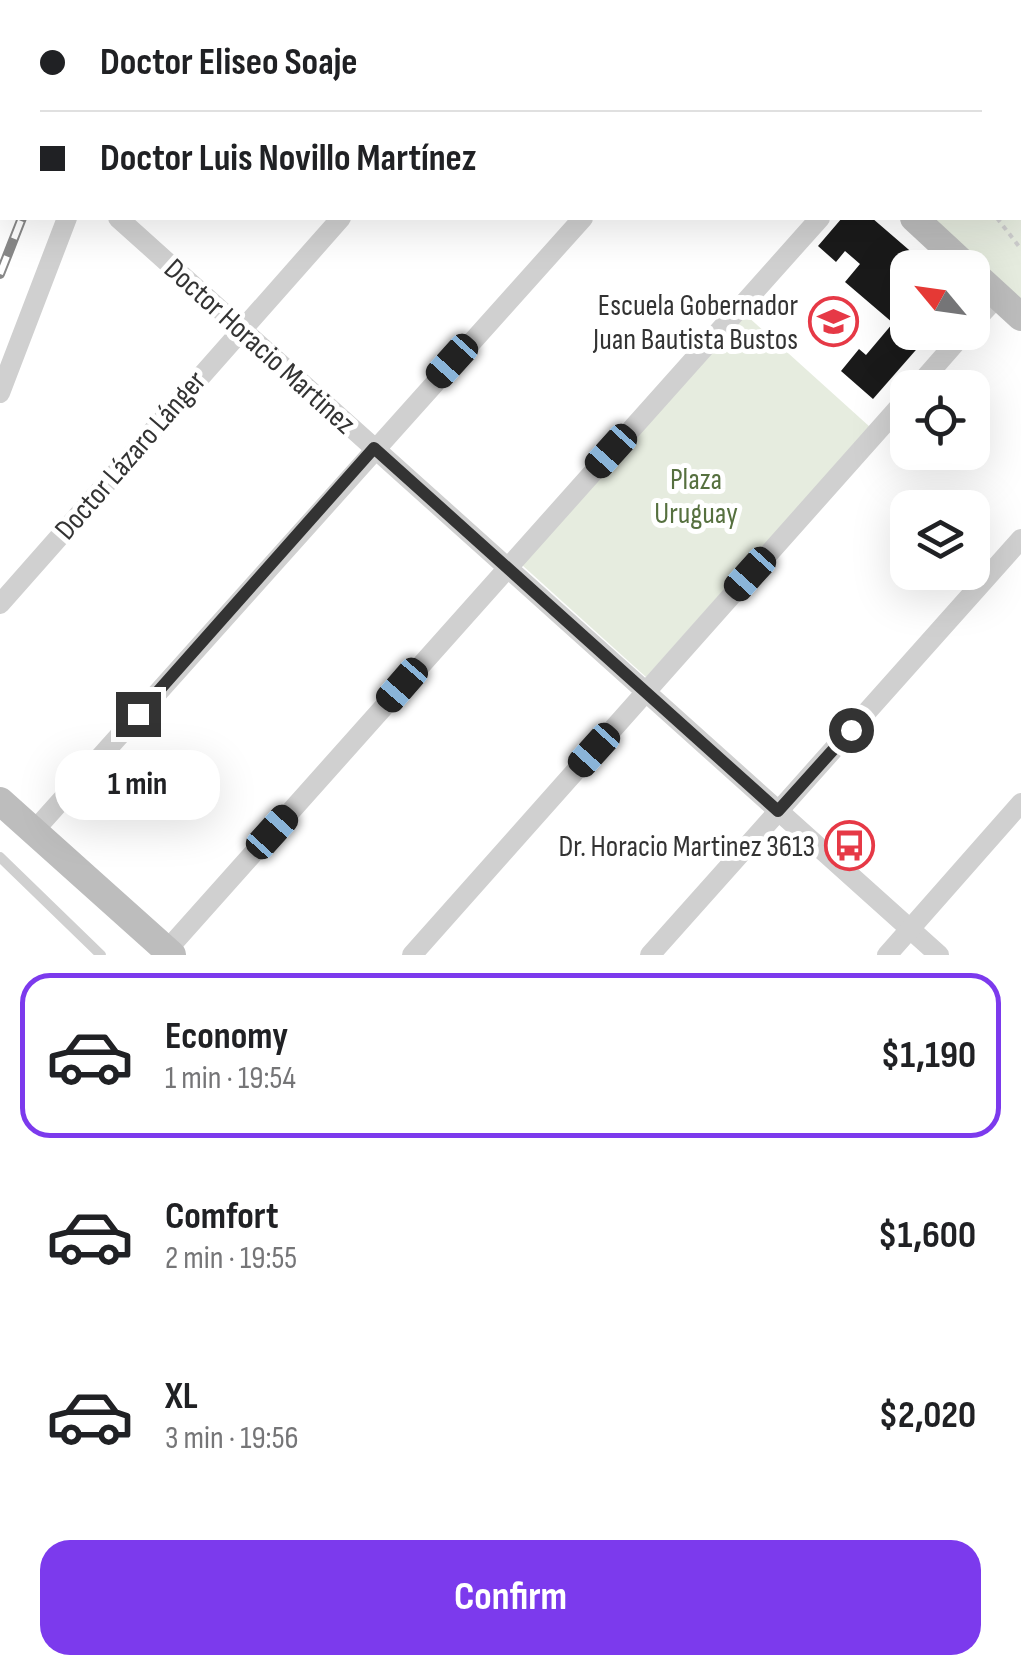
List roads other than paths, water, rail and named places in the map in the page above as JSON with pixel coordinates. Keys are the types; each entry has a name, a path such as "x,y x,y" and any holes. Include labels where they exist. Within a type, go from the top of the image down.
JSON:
{"street":[{"path":"0,393 66,220"},
{"name":"Doctor Horacio Martinez","path":"120,220 938,955"},
{"name":"Doctor Lázaro Lánger","path":"0,604 340,220"},
{"path":"34,832 581,220"},
{"path":"0,802 170,952 818,220"},
{"path":"916,220 948,250"},
{"path":"990,289 1021,318"},
{"path":"990,305 998,296"},
{"path":"932,370 949,350"},
{"path":"412,955 890,418"},
{"path":"650,955 1021,539"},
{"path":"887,955 1021,803"}],"lane":[{"path":"0,857 101,955"}],"railway":[{"path":"0,274 21,220"}],"place":[{"name":"Escuela Gobernador Juan Bautista Bustos","path":"833,322"},
{"name":"Dr. Horacio Martinez 3613","path":"850,846"}],"park label":[{"name":"Plaza Uruguay","path":"696,496"}]}
